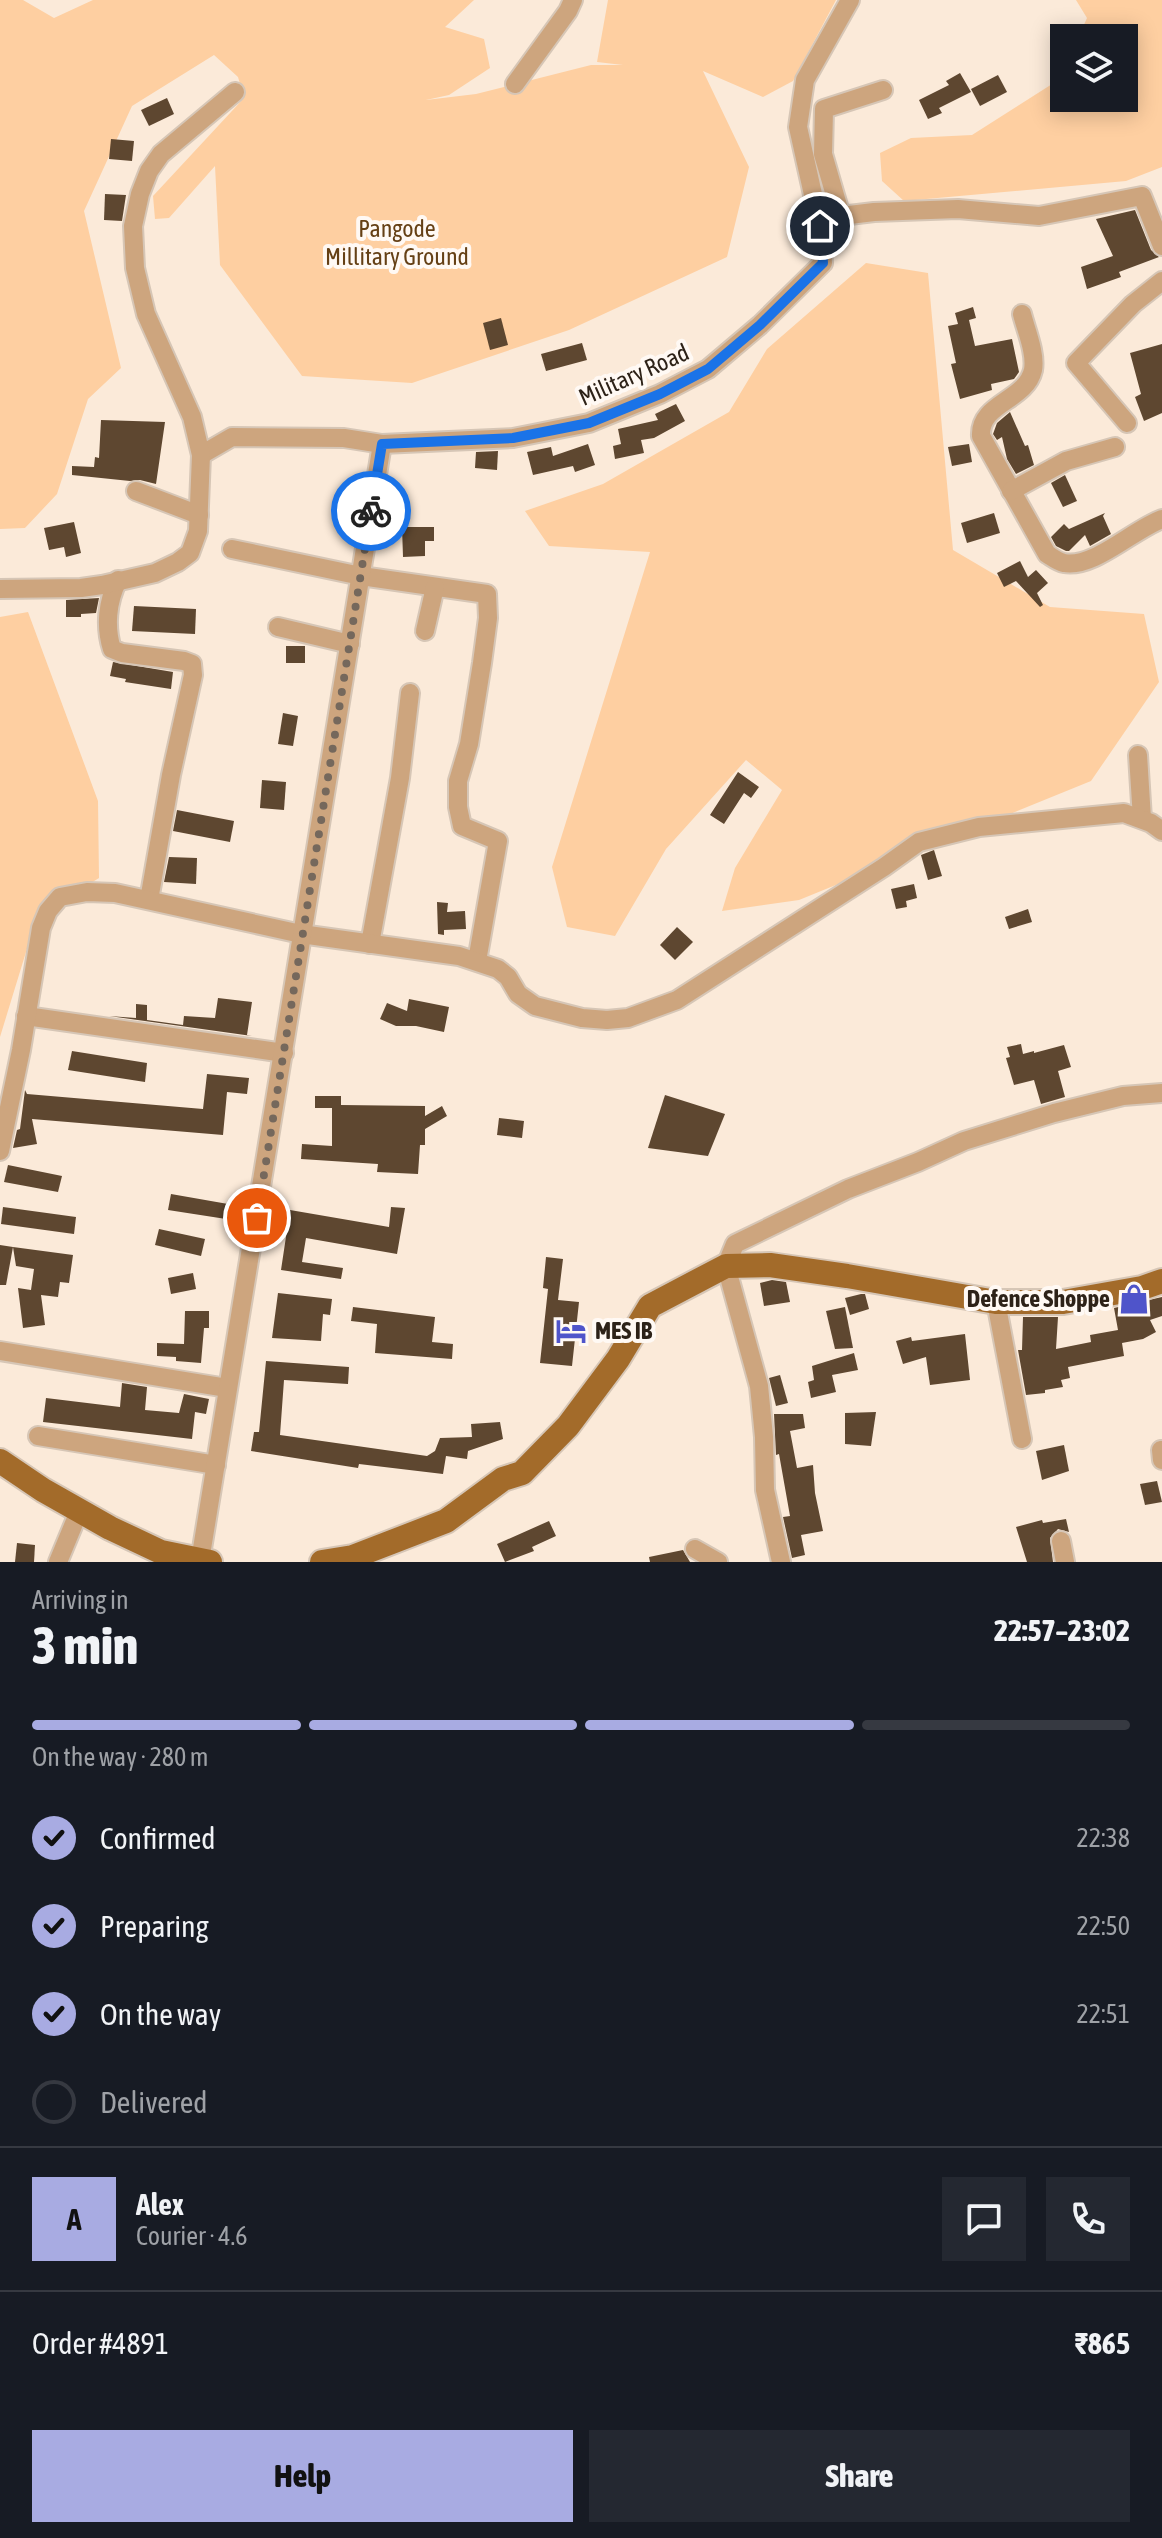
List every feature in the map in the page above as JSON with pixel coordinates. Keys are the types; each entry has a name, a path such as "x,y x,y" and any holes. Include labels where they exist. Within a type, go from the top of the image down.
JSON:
{"main road":[{"path":"322,1562 355,1560 446,1521 503,1479 522,1473 576,1415 618,1359 650,1306 726,1266 770,1265 996,1302 1063,1302 1142,1288 1162,1281"},
{"path":"0,1461 110,1528 161,1552 205,1561"}],"street":[{"path":"515,84 573,0"},
{"name":"Military Road","path":"201,455 232,437 344,438 382,444 513,438 589,423 660,394 708,369 787,300 823,263 820,226 798,127 805,80 850,0"},
{"path":"883,90 824,109 823,154 841,216 958,209 1039,216 1142,196 1162,246"},
{"path":"0,589 81,588 155,573 190,553 198,531 201,455 192,417 146,314 135,268 133,226 140,194 149,171 161,154 235,92"},
{"path":"1127,423 1076,363 1133,304 1162,281"},
{"path":"1022,314 1033,357 1033,370 1027,382 985,417 980,426 981,436 1047,554 1062,563 1076,563 1160,526"},
{"path":"205,1561 227,1388 382,444"},
{"path":"1011,491 1066,461 1115,447"},
{"path":"136,491 199,515"},
{"path":"232,549 361,576 487,594 488,618 482,663 469,744 458,781 462,826 498,841 477,961"},
{"path":"118,580 106,630 112,649 192,664 193,675 149,900"},
{"path":"425,631 435,587"},
{"path":"278,627 350,644"},
{"path":"370,944 400,778 410,693"},
{"path":"1138,755 1142,819"},
{"path":"0,1151 41,928 48,911 60,897 87,892 115,893 301,934 459,956 498,969 508,977 518,994 535,1006 582,1018 628,1018 677,1000 919,842 979,827 1124,813 1162,831"},
{"path":"26,1016 284,1053"},
{"path":"781,1562 765,1490 759,1386 726,1266 735,1244 848,1189 964,1141 1054,1113 1123,1096 1162,1093"},
{"path":"996,1302 1022,1439"},
{"path":"0,1351 227,1388"},
{"path":"38,1436 216,1465"},
{"path":"1161,1450 1162,1460"},
{"path":"58,1562 80,1509"},
{"path":"1061,1541 1065,1562"},
{"path":"695,1549 718,1562"}],"green space":[{"name":"Pangode Millitary Ground","path":"0,0 23,0 54,18 93,0 474,0 445,27 484,39 490,68 449,95 426,100 476,94 591,65 623,65 597,62 608,0 836,0 793,81 763,97 703,71 749,167 727,257 569,330 412,383 302,376 220,265 215,166 169,218 155,219 153,196 244,98 238,77 214,55 132,106 84,211 121,368 88,399 57,494 25,528 0,529"},
{"path":"1076,0 1162,0 1162,167 1126,181 904,201 882,181 880,153 911,138 972,135 1050,85 1050,112 1138,112 1138,24 1084,24 1087,18"},
{"path":"866,263 928,273 953,550 1050,607 1144,614 1159,682 1091,781 799,900 722,911 735,868 782,790 746,760 666,849 615,936 567,927 552,867 650,552 549,546 525,511 603,484 729,412 767,349"},
{"path":"28,612 98,801 99,878 37,916 0,1037 0,617"}],"building":[{"path":"960,73 971,92 939,108 942,113 928,119 919,100 949,85 946,81"},
{"path":"998,75 1007,92 980,106 971,89"},
{"path":"167,98 174,114 149,126 141,110"},
{"path":"111,139 134,141 132,161 109,159"},
{"path":"105,194 126,195 122,221 104,220"},
{"path":"1135,210 1151,250 1159,257 1119,272 1121,277 1087,289 1081,267 1113,256 1096,219"},
{"path":"973,307 976,318 969,320 975,346 1012,339 1019,372 1014,379 991,384 992,390 960,399 951,364 956,363 948,326 958,324 955,313"},
{"path":"501,318 508,345 490,350 483,323"},
{"path":"582,343 587,360 546,371 541,354"},
{"path":"1162,344 1162,413 1144,421 1135,397 1141,394 1130,353"},
{"path":"676,404 685,421 654,438 641,440 644,453 615,459 613,446 621,444 618,429 658,420 655,414"},
{"path":"1010,412 1025,446 1028,445 1034,465 1016,474 1007,459 1002,437 997,440 993,434 997,423"},
{"path":"101,420 165,422 156,484 72,475 72,466 94,467 95,457 99,458"},
{"path":"588,444 595,465 575,472 573,466 533,475 527,452 551,447 553,456"},
{"path":"969,444 972,462 952,466 948,447"},
{"path":"498,451 497,470 475,468 476,452"},
{"path":"1065,475 1077,501 1063,507 1051,483"},
{"path":"994,513 1000,533 967,543 961,523"},
{"path":"1105,513 1103,516 1111,534 1090,546 1085,535 1066,551 1056,546 1051,537 1064,524 1069,529"},
{"path":"74,522 81,553 66,557 64,547 49,550 44,528"},
{"path":"402,527 434,527 434,541 425,541 425,556 403,557"},
{"path":"1020,561 1028,577 1036,570 1048,583 1037,593 1043,605 1040,607 1016,581 1004,587 997,573"},
{"path":"99,598 96,613 66,617 66,600"},
{"path":"134,606 196,609 195,634 132,631"},
{"path":"286,646 305,646 305,663 286,663"},
{"path":"113,662 173,672 171,689 125,682 126,679 110,676"},
{"path":"283,713 298,716 293,746 278,744"},
{"path":"738,772 759,787 751,798 744,793 724,824 710,815"},
{"path":"262,780 286,782 284,810 260,808"},
{"path":"177,810 234,821 230,842 173,831"},
{"path":"934,850 942,876 928,880 921,855"},
{"path":"169,857 197,858 196,884 164,882"},
{"path":"914,884 917,898 906,901 907,907 896,909 891,889"},
{"path":"437,902 448,903 447,912 465,911 466,929 444,930 444,935 438,934"},
{"path":"1028,909 1032,922 1009,929 1005,917"},
{"path":"677,927 693,942 675,960 660,945"},
{"path":"218,998 252,1002 247,1035 252,1036 109,1016 136,1018 136,1004 147,1005 147,1020 183,1025 184,1016 215,1018"},
{"path":"409,999 449,1007 444,1032 416,1026 396,1026 380,1019 387,1003 407,1011"},
{"path":"1021,1044 1023,1054 1064,1045 1071,1067 1058,1071 1065,1097 1041,1104 1034,1080 1014,1085 1006,1058 1010,1057 1007,1047"},
{"path":"72,1051 147,1063 145,1082 68,1070"},
{"path":"207,1074 249,1078 247,1094 227,1092 223,1135 32,1119 37,1144 13,1148 17,1130 20,1129 25,1090 27,1094 203,1109"},
{"path":"665,1095 725,1114 708,1156 648,1148"},
{"path":"315,1096 341,1096 341,1105 425,1106 425,1116 442,1106 447,1116 425,1129 425,1145 420,1145 418,1174 377,1172 378,1164 301,1159 302,1144 332,1146 332,1108 315,1108"},
{"path":"499,1118 524,1121 522,1138 497,1135"},
{"path":"8,1165 62,1176 58,1192 4,1182"},
{"path":"171,1194 228,1204 226,1219 168,1210"},
{"path":"3,1207 76,1217 74,1234 1,1224"},
{"path":"391,1207 405,1208 397,1254 306,1238 302,1262 343,1268 341,1279 281,1270 290,1210 389,1227"},
{"path":"159,1229 205,1239 201,1256 155,1245"},
{"path":"0,1245 13,1247 6,1285 0,1285"},
{"path":"13,1247 73,1255 69,1283 60,1282 58,1297 41,1295 45,1325 23,1328 18,1288 31,1290 34,1269 16,1266"},
{"path":"546,1257 563,1259 558,1300 579,1302 572,1366 540,1363 548,1289 543,1288"},
{"path":"193,1273 196,1289 171,1294 168,1278"},
{"path":"772,1280 786,1282 790,1302 764,1306 760,1283"},
{"path":"278,1293 332,1299 330,1315 323,1314 321,1341 272,1338"},
{"path":"865,1294 869,1309 850,1315 845,1298"},
{"path":"1162,1297 1162,1316 1150,1320 1156,1332 1143,1339 1122,1343 1124,1356 1068,1367 1070,1378 1061,1380 1063,1387 1026,1395 1018,1350 1022,1350 1023,1317 1058,1317 1056,1349 1091,1342 1090,1335 1118,1330 1114,1308"},
{"path":"353,1307 435,1317 432,1342 453,1344 452,1359 375,1353 377,1324 351,1321"},
{"path":"845,1307 853,1348 835,1349 826,1311"},
{"path":"185,1311 209,1311 209,1328 204,1328 201,1363 157,1356 157,1343 184,1344"},
{"path":"965,1334 970,1380 930,1385 926,1357 903,1364 896,1341 911,1337 912,1341"},
{"path":"854,1353 858,1370 832,1375 836,1392 811,1398 808,1382 814,1380 812,1366"},
{"path":"266,1361 349,1367 348,1384 284,1380 280,1435 427,1456 435,1451 440,1438 472,1437 471,1424 500,1422 503,1439 468,1451 467,1459 446,1456 443,1474 359,1464 358,1468 251,1451 254,1432 259,1432"},
{"path":"780,1375 788,1403 776,1406 769,1378"},
{"path":"122,1383 147,1387 145,1410 179,1413 184,1394 209,1399 206,1414 195,1412 192,1439 43,1422 46,1398 120,1407"},
{"path":"876,1412 871,1446 845,1444 845,1413"},
{"path":"774,1414 803,1414 805,1428 790,1431 797,1468 813,1465 823,1531 801,1535 805,1555 792,1558 783,1517 790,1516 779,1454 776,1455"},
{"path":"1064,1445 1069,1471 1042,1480 1036,1451"},
{"path":"1157,1481 1162,1502 1145,1505 1140,1484"},
{"path":"1066,1519 1069,1532 1058,1529 1050,1538 1053,1562 1027,1562 1016,1527 1042,1520 1043,1523"},
{"path":"549,1521 556,1536 532,1547 534,1551 505,1562 497,1544"},
{"path":"17,1543 35,1545 34,1562 15,1562"},
{"path":"683,1550 690,1562 650,1562 649,1557"}],"way so far":[{"path":"257,1218 371,511"}],"place":[{"name":"Defence Shoppe","path":"1134,1299"},
{"name":"MES IB","path":"571,1331"}],"route":[{"path":"371,511 382,444 513,438 589,423 660,394 708,369 796,292 823,263 820,226"}]}
